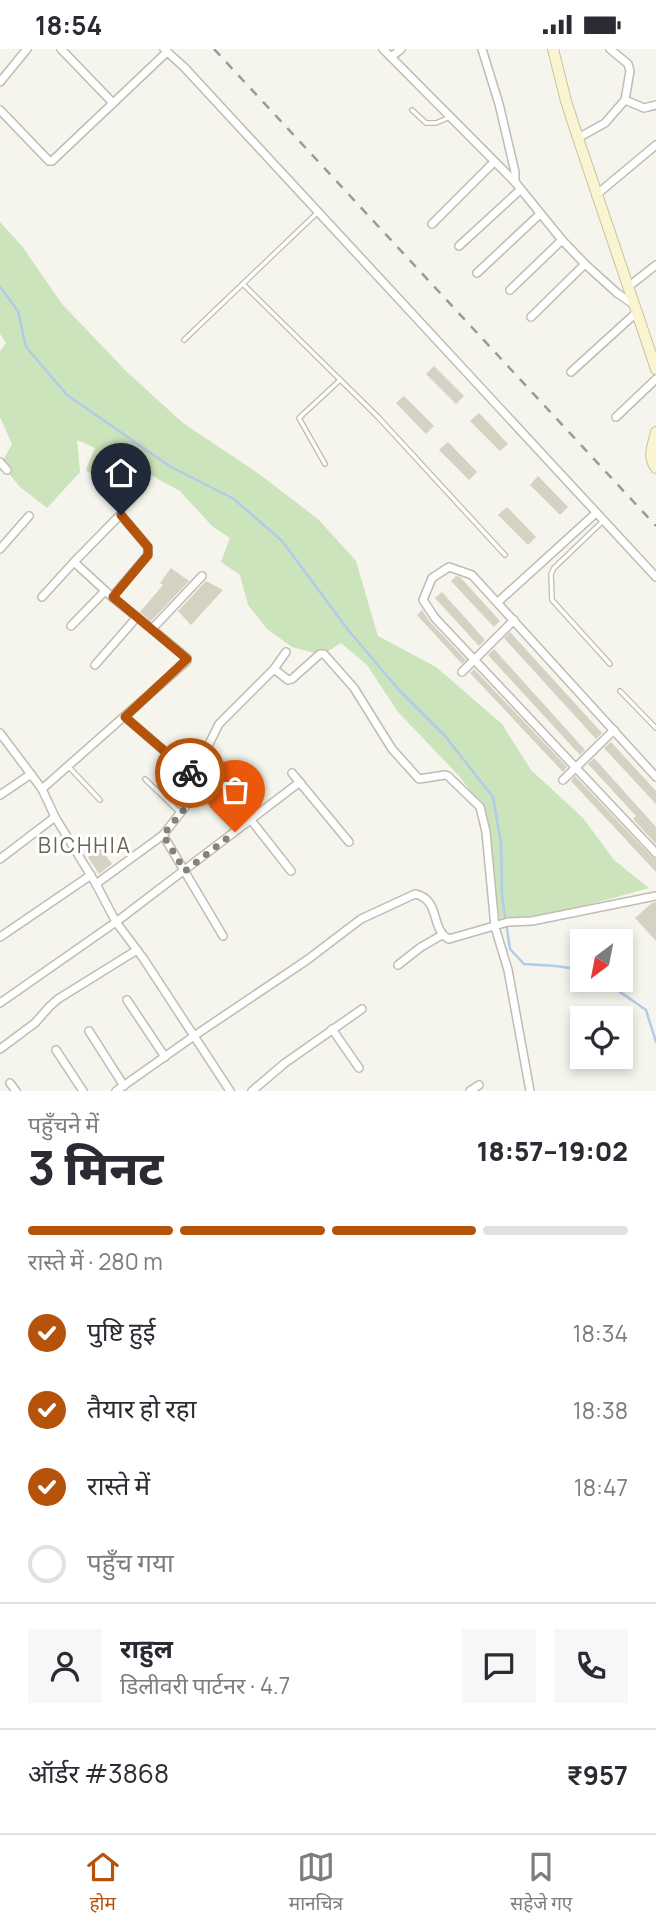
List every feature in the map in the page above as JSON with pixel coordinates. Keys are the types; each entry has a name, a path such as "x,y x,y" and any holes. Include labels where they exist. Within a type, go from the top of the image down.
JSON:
{"street":[{"path":"0,82 27,49"},
{"path":"61,49 113,103"},
{"path":"383,49 514,182 585,264 636,308"},
{"path":"391,57 401,49"},
{"path":"482,49 499,104 514,182"},
{"path":"553,49 566,101 596,195 656,369"},
{"path":"578,138 605,123 625,100 630,71 628,64 610,49"},
{"path":"0,110 49,161 52,161 166,50 656,577"},
{"path":"625,100 644,108 656,104"},
{"path":"596,195 654,149"},
{"path":"432,224 494,162"},
{"path":"459,246 520,190"},
{"path":"477,273 540,214"},
{"path":"510,290 562,240"},
{"path":"531,317 585,264"},
{"path":"628,287 656,265"},
{"path":"571,372 636,308"},
{"path":"616,417 656,379"},
{"path":"656,432 650,455 650,461 656,468"},
{"path":"0,461 7,470"},
{"path":"498,602 596,513"},
{"path":"42,597 121,515 149,551 113,597"},
{"path":"0,549 29,516"},
{"path":"42,789 187,661 187,658 105,591 75,562"},
{"path":"656,777 472,575 449,567 432,578 424,600 435,618 656,853"},
{"path":"152,629 202,576"},
{"path":"71,626 105,591"},
{"path":"95,665 137,617"},
{"path":"462,672 514,620"},
{"path":"193,776 219,724 274,669 286,652"},
{"path":"274,669 288,680 292,679 320,654 324,654 354,688 392,749 419,779 448,776 480,807 486,832 497,926 508,970 530,1091"},
{"path":"96,884 163,835 203,784 125,717"},
{"path":"562,780 614,730"},
{"path":"0,733 42,789 55,817 116,922 230,1091"},
{"path":"292,773 349,842"},
{"path":"0,795 31,775"},
{"path":"0,1003 116,922 300,782"},
{"path":"0,859 55,817"},
{"path":"251,820 292,871"},
{"path":"163,835 223,936"},
{"path":"0,937 91,875"},
{"path":"116,1091 307,960 361,919 415,894 423,895 429,900 442,935 449,939 508,922 532,921 656,896"},
{"path":"398,965 442,935"},
{"path":"0,1049 36,1023 58,999 137,950"},
{"path":"127,1000 165,1057"},
{"path":"252,1091 285,1063 362,1009"},
{"path":"332,1029 359,1068"},
{"path":"89,1031 124,1086"},
{"path":"55,1050 83,1091"},
{"path":"10,1083 16,1091"},
{"path":"470,1091 479,1085"}],"lane":[{"path":"412,110 426,123 436,123 450,117"},
{"path":"184,340 318,212"},
{"path":"243,284 377,417 505,555"},
{"path":"325,464 299,418 340,380"},
{"path":"603,521 554,568 551,574 552,600 610,664"},
{"path":"620,691 656,728"},
{"path":"68,766 100,800"},
{"path":"145,779 180,813"}],"green space":[{"path":"0,222 22,246 62,304 127,372 183,423 255,471 318,519 356,561 378,636 436,667 502,724 531,770 583,818 614,860 649,888 556,912 500,921 487,813 460,777 398,712 367,665 341,643 322,655 292,647 267,629 248,605 240,575 221,562 230,538 212,526 180,491 147,473 123,501 86,470 95,448 77,440 80,472 47,508 20,487 1,464 12,444 0,417 0,351 6,343 0,334"}],"building":[{"path":"434,366 464,396 456,404 426,374"},
{"path":"404,396 434,426 426,434 396,403"},
{"path":"479,413 508,444 500,451 470,421"},
{"path":"448,442 477,472 469,480 439,450"},
{"path":"538,476 568,507 560,515 530,485"},
{"path":"507,507 536,537 528,545 498,515"},
{"path":"171,568 189,581 151,621 140,612 163,585 160,583"},
{"path":"456,576 460,577 500,621 494,627 451,581"},
{"path":"206,581 223,590 191,625 178,611"},
{"path":"442,592 485,640 479,646 435,598"},
{"path":"422,610 466,660 462,664 417,615"},
{"path":"510,632 602,733 596,739 504,638"},
{"path":"494,649 585,750 580,755 488,655"},
{"path":"474,669 567,767 563,772 470,673"},
{"path":"611,742 656,791 656,804 604,748"},
{"path":"594,758 656,827 656,844 633,819 636,816 588,764"},
{"path":"575,776 656,859 656,872 571,781"},
{"path":"101,849 112,864 99,874 88,857"},
{"path":"656,902 656,941 635,918"}],"waterway":[{"path":"0,287 18,311 26,347 67,395 171,467 234,499 282,541 349,631 399,690 445,736 493,797 501,843 502,896 510,949 524,964 570,968"},
{"path":"620,992 646,1010 656,1042"}],"railway":[{"path":"214,49 656,526"}],"way so far":[{"path":"190,773 203,786 163,835 185,871 235,832"}],"district":[{"name":"BICHHIA","path":"85,845"}],"route":[{"path":"121,515 149,551 113,597 187,659 125,717 190,773"}]}
